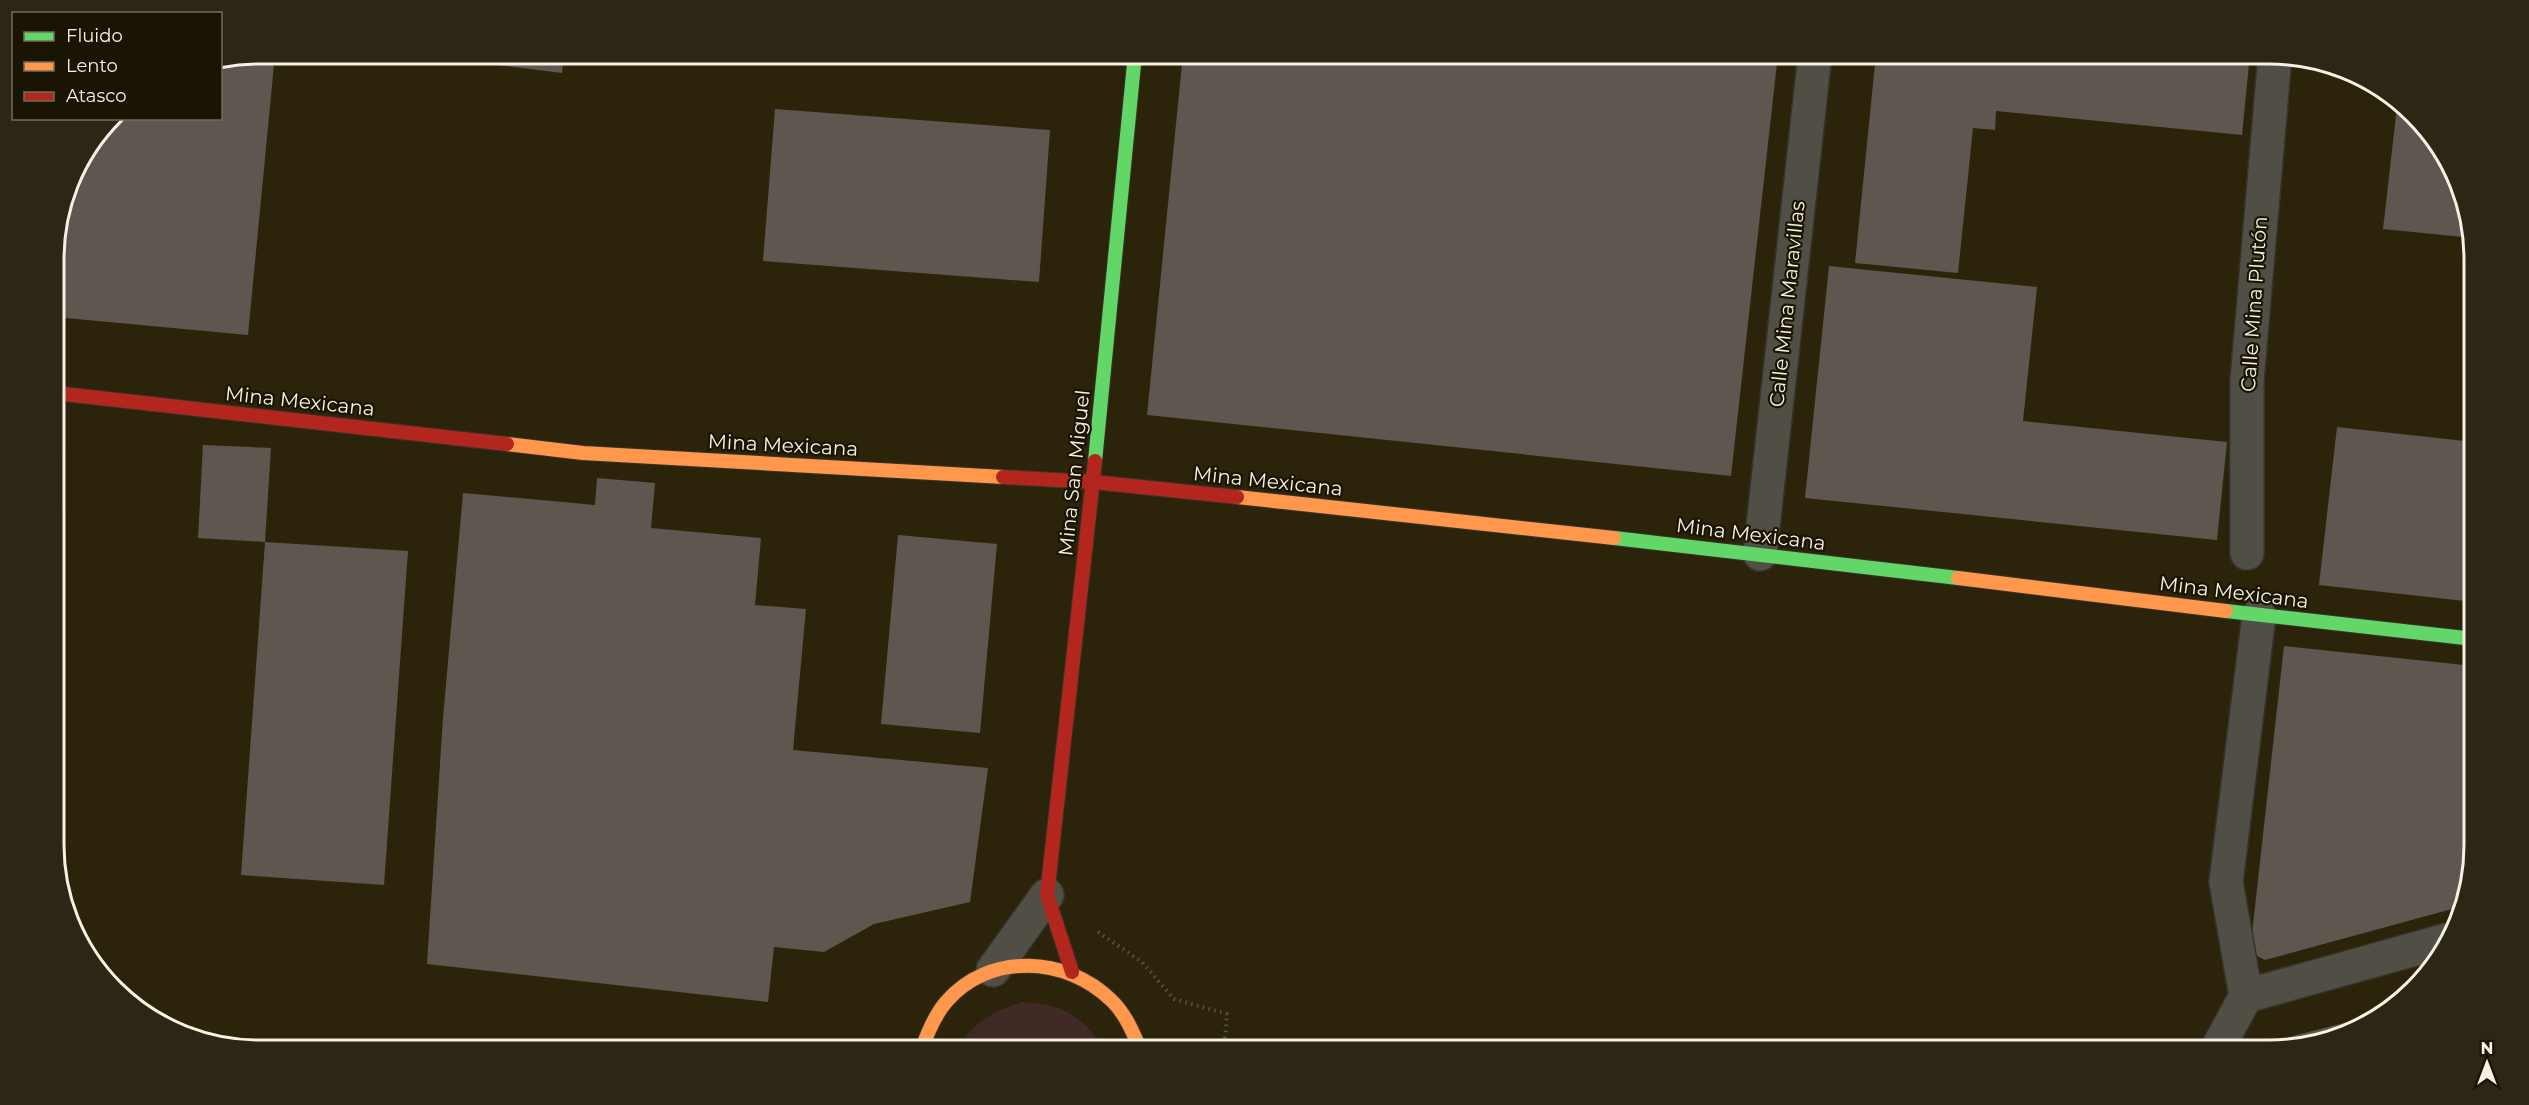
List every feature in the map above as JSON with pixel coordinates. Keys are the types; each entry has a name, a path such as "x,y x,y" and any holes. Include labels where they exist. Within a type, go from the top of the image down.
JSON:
{"street":[{"name":"Calle Mina Maravillas","path":"1760,554 1814,64"},
{"name":"Calle Mina Plutón","path":"2247,554 2247,381 2274,64"},
{"name":"Mina San Miguel","path":"1047,895 1093,482 1134,65"},
{"name":"Mina Mexicana","path":"65,394 583,453 1093,482 1760,554 2464,638"},
{"path":"2222,1040 2246,996 2226,882 2259,615"},
{"path":"993,970 1047,895"},
{"path":"1047,895 1072,972"},
{"path":"2246,996 2438,942"},
{"path":"925,1040 933,1019 958,990 993,970 1019,965 1046,966 1072,972 1099,986 1120,1007 1136,1032 1138,1040"}],"shaded area":[{"path":"2269,64 2320,71 2344,79 2388,105 2424,141 2450,185 2463,234 2464,858 2461,883 2450,920 2438,943 2424,964 2388,1000 2344,1026 2307,1037 2282,1040 260,1040 222,1037 185,1026 162,1014 122,983 105,964 79,920 66,871 64,845 66,237 217,120 222,120 222,68 247,65"},
{"path":"1023,1002 1052,1006 1075,1017 1098,1040 964,1040 976,1025 1003,1009"}],"building":[{"path":"1777,64 1731,476 1147,415 1182,65"},
{"path":"1875,64 2249,64 2242,135 1996,111 1995,130 1973,128 1958,273 1855,263"},
{"path":"274,65 248,335 65,318 66,234 71,209 85,173 97,151 124,120 222,120 222,68"},
{"path":"496,65 563,65 562,73"},
{"path":"775,109 1050,130 1039,282 763,261"},
{"path":"2396,112 2424,141 2438,162 2450,185 2458,209 2463,237 2383,229"},
{"path":"1829,266 2037,287 2023,421 2227,442 2217,540 1805,498"},
{"path":"2337,427 2464,441 2464,601 2319,585"},
{"path":"203,445 271,448 265,542 198,538"},
{"path":"597,478 655,483 651,528 761,538 755,605 806,609 793,750 988,768 970,902 874,924 824,952 774,947 768,1002 427,964 443,718 463,493 595,505"},
{"path":"898,535 997,544 980,733 881,724"},
{"path":"265,542 408,551 384,885 241,875"},
{"path":"2284,646 2464,665 2464,858 2461,883 2454,908 2265,960 2250,952"},
{"path":"2355,1020 2320,1034 2287,1039"}],"traffic: fast":[{"path":"1095,461 1134,65"},
{"path":"1614,538 1958,578"},
{"path":"2226,611 2464,638"}],"traffic: slow":[{"path":"507,444 583,453 1003,477"},
{"path":"1237,497 1614,538"},
{"path":"1958,578 2226,611"},
{"path":"925,1040 938,1013 946,1002 964,986 984,974 1005,968 1028,966 1050,968 1093,985 1121,1011 1136,1040"}],"traffic: jam":[{"path":"65,394 507,444"},
{"path":"1072,972 1047,895 1095,461"},
{"path":"1003,477 1093,482 1237,497"}]}
